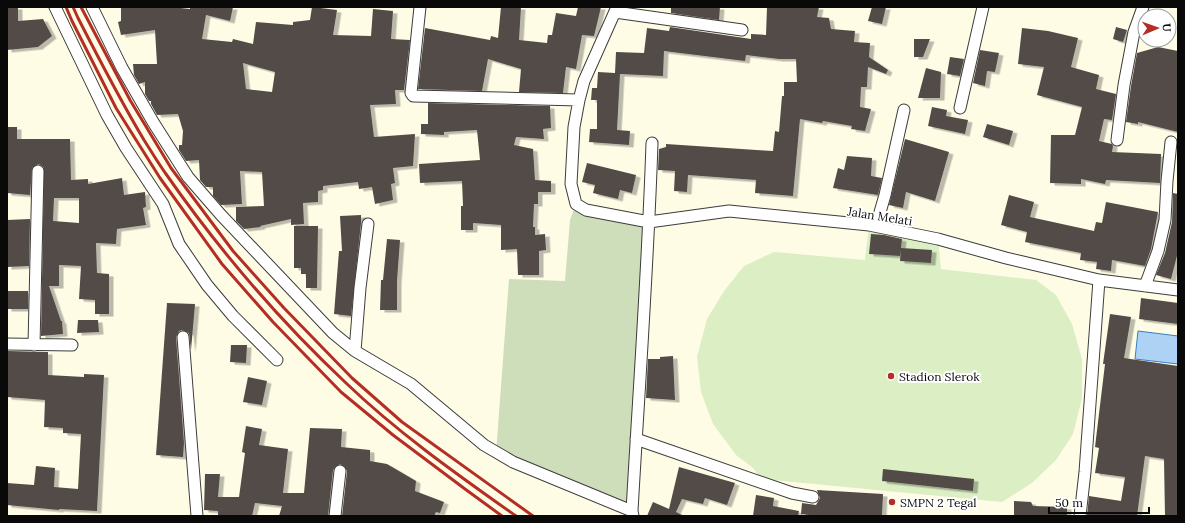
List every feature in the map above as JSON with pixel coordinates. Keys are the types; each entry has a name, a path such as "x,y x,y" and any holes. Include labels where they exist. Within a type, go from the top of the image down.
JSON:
{"street":[{"path":"55,7 108,115 126,148 163,204 176,238 182,249 207,285 233,316 277,360"},
{"path":"92,7 136,96 188,177 221,215 333,333 355,351 411,384 484,445 496,453 512,462 633,514 652,143"},
{"path":"420,7 411,93 413,96 579,100 584,81 616,9 742,30"},
{"path":"960,108 983,7"},
{"path":"1117,140 1124,85 1134,32 1143,7"},
{"name":"Jalan Melati","path":"579,100 574,127 570,184 576,204 586,210 649,222 730,211 876,226 938,239 1006,258 1099,280 1178,290"},
{"path":"876,226 885,195 904,110"},
{"path":"1144,286 1158,251 1165,220 1166,181 1171,142"},
{"path":"34,345 38,172"},
{"path":"355,351 360,288 368,224"},
{"path":"1080,516 1085,472 1099,280"},
{"path":"183,337 197,516"},
{"path":"7,344 72,345"},
{"path":"636,439 792,493 813,497"},
{"path":"335,516 340,471"}],"green space":[{"path":"576,204 649,222 632,511 496,453 509,279 565,281 570,220"},
{"name":"Stadion Slerok","path":"869,225 938,239 941,269 1036,280 1056,295 1072,324 1082,359 1082,398 1073,434 1056,460 1032,483 1002,502 761,479 753,468 736,455 713,424 701,392 697,357 707,319 724,291 744,266 774,252 865,260"}],"water":[{"path":"1138,331 1178,336 1178,364 1135,359"}],"building":[{"path":"7,7 18,7 18,21 43,19 52,36 38,47 7,50"},
{"path":"171,7 190,9 190,7 233,7 230,21 206,15 202,39 232,42 233,39 253,44 256,22 293,25 293,22 310,20 312,7 337,10 333,35 371,36 373,9 393,11 391,39 410,40 404,90 395,90 396,104 370,105 374,137 415,134 413,166 393,168 395,183 391,184 393,200 375,204 372,187 359,189 358,182 323,186 323,190 318,191 318,202 303,203 304,224 291,225 291,219 260,226 261,227 244,229 236,221 236,207 264,206 262,172 240,171 242,204 221,205 213,196 213,187 206,187 200,180 199,160 186,161 179,150 179,145 182,145 183,131 178,114 157,115 151,101 149,101 145,94 145,82 139,84 134,75 133,64 157,64 155,30 121,35 118,22 121,21 121,8","holes":["243,63 275,72 272,92 246,89"]},
{"path":"501,7 521,7 519,40 547,43 548,35 552,35 556,13 576,16 578,7 601,7 594,36 582,35 576,69 566,67 563,93 519,92 521,69 488,59 482,91 418,89 425,28 490,40 491,36 498,38"},
{"path":"671,7 720,7 719,20 671,13"},
{"path":"767,7 819,7 817,17 829,18 831,29 855,31 854,42 870,43 869,57 888,70 886,74 868,67 867,87 861,87 860,107 871,109 865,131 851,129 852,126 800,119 793,196 755,193 756,180 688,175 687,192 674,191 675,171 658,170 659,149 666,147 666,144 773,151 775,131 779,132 782,96 784,96 784,82 797,82 796,59 779,59 746,55 745,61 664,51 663,76 620,74 617,130 630,131 629,145 589,142 590,129 597,129 597,100 591,100 592,88 597,88 598,72 615,73 616,52 644,53 647,28 669,31 670,27 751,39 751,34 766,35"},
{"path":"872,7 886,7 882,24 868,21"},
{"path":"1116,27 1127,30 1123,42 1113,39"},
{"path":"1022,28 1048,31 1078,38 1071,67 1099,75 1096,89 1116,94 1112,120 1104,119 1099,141 1112,144 1112,152 1161,154 1160,183 1106,180 1105,184 1081,179 1081,184 1050,183 1051,135 1075,135 1082,107 1037,95 1044,67 1018,64"},
{"path":"914,39 930,39 923,57 914,57"},
{"path":"1154,48 1178,51 1178,132 1138,122 1138,124 1126,122 1137,53"},
{"path":"980,50 999,53 995,72 987,71 985,86 973,83"},
{"path":"950,57 964,59 960,76 947,74"},
{"path":"926,68 941,72 940,98 918,98"},
{"path":"428,103 550,106 551,128 543,129 544,139 516,137 514,145 533,149 535,180 551,181 551,192 538,192 538,204 534,204 533,227 535,227 535,235 545,234 546,250 539,251 539,275 518,275 517,249 501,250 501,225 473,223 473,230 461,230 461,206 463,206 462,181 420,183 419,164 480,160 477,130 444,132 444,135 421,134 421,124 428,124"},
{"path":"932,107 947,110 946,116 968,120 965,134 928,126"},
{"path":"987,124 1013,131 1009,145 983,137"},
{"path":"7,127 17,127 17,139 70,139 71,180 88,179 88,184 122,178 124,195 145,192 146,207 143,208 146,225 117,229 116,244 96,243 97,273 109,274 109,314 95,314 95,300 79,299 81,266 59,265 59,286 49,286 62,321 63,334 41,336 44,168 38,164 32,168 30,195 7,193","holes":["54,198 79,198 79,223 53,221"]},
{"path":"905,139 949,152 935,201 906,192 903,208 889,205"},
{"path":"847,156 872,158 871,176 882,178 878,195 833,188 838,168 844,170"},
{"path":"587,163 636,175 632,193 620,190 618,199 593,193 595,185 582,182"},
{"path":"1173,193 1178,194 1178,252 1171,279 1156,275 1165,253 1172,222"},
{"path":"1009,195 1034,202 1030,217 1094,231 1096,222 1102,223 1106,202 1158,212 1151,249 1145,266 1112,260 1111,271 1096,269 1097,262 1080,260 1081,253 1025,242 1027,232 1001,225"},
{"path":"361,215 351,316 334,314 339,251 342,251 340,216"},
{"path":"30,219 29,266 7,267 7,220"},
{"path":"294,226 318,226 317,288 306,288 306,274 301,274 301,268 294,268"},
{"path":"871,234 902,239 901,248 932,250 931,263 900,261 900,256 869,254"},
{"path":"387,239 400,240 397,281 397,310 380,310 381,280 383,280"},
{"path":"7,291 28,291 28,309 7,309"},
{"path":"1141,298 1178,303 1178,324 1139,319"},
{"path":"167,303 195,304 191,350 189,333 182,330 179,331 176,337 184,443 183,457 156,455"},
{"path":"1110,314 1131,317 1124,358 1178,366 1178,516 1165,516 1164,459 1145,456 1137,516 1087,516 1089,496 1121,501 1125,477 1095,473 1099,448 1095,447 1105,364 1103,364"},
{"path":"78,320 98,320 99,332 77,333"},
{"path":"231,345 247,345 246,363 230,362"},
{"path":"8,351 48,352 48,375 84,377 84,374 104,375 97,511 59,510 7,505 7,483 34,485 36,466 55,468 54,487 78,489 81,434 63,433 63,428 44,427 45,400 7,397"},
{"path":"673,356 675,400 646,398 648,359 660,359 660,357"},
{"path":"248,377 267,381 262,405 243,402"},
{"path":"246,426 262,429 259,445 288,449 283,493 304,493 310,428 342,429 341,447 370,450 370,461 387,464 416,481 415,491 444,502 440,513 436,512 434,516 342,516 347,471 344,466 340,464 333,470 328,516 279,516 282,506 255,503 252,516 218,516 218,511 204,510 205,474 220,474 218,497 239,497 245,453 242,452"},
{"path":"679,467 735,483 727,505 705,498 703,504 682,499 676,512 684,516 647,516 653,502 669,509"},
{"path":"883,469 974,479 973,491 882,481"},
{"path":"817,490 883,494 882,516 816,516 801,514 802,503 816,505 820,498"},
{"path":"756,495 774,498 773,506 799,511 798,516 753,516"},
{"path":"1014,501 1031,502 1033,506 1067,507 1067,516 1014,516"}],"railway":[{"path":"66,7 116,108 160,178 222,264 273,322 341,392 393,435 502,516"},
{"path":"73,7 118,95 157,161 207,230 251,283 321,359 386,419 429,453 516,516"},
{"path":"81,7 130,100 171,168 233,251 284,308 352,378 402,422 533,516"}],"place":[{"name":"Stadion Slerok","path":"891,376"},
{"name":"SMPN 2 Tegal","path":"892,502"}]}
